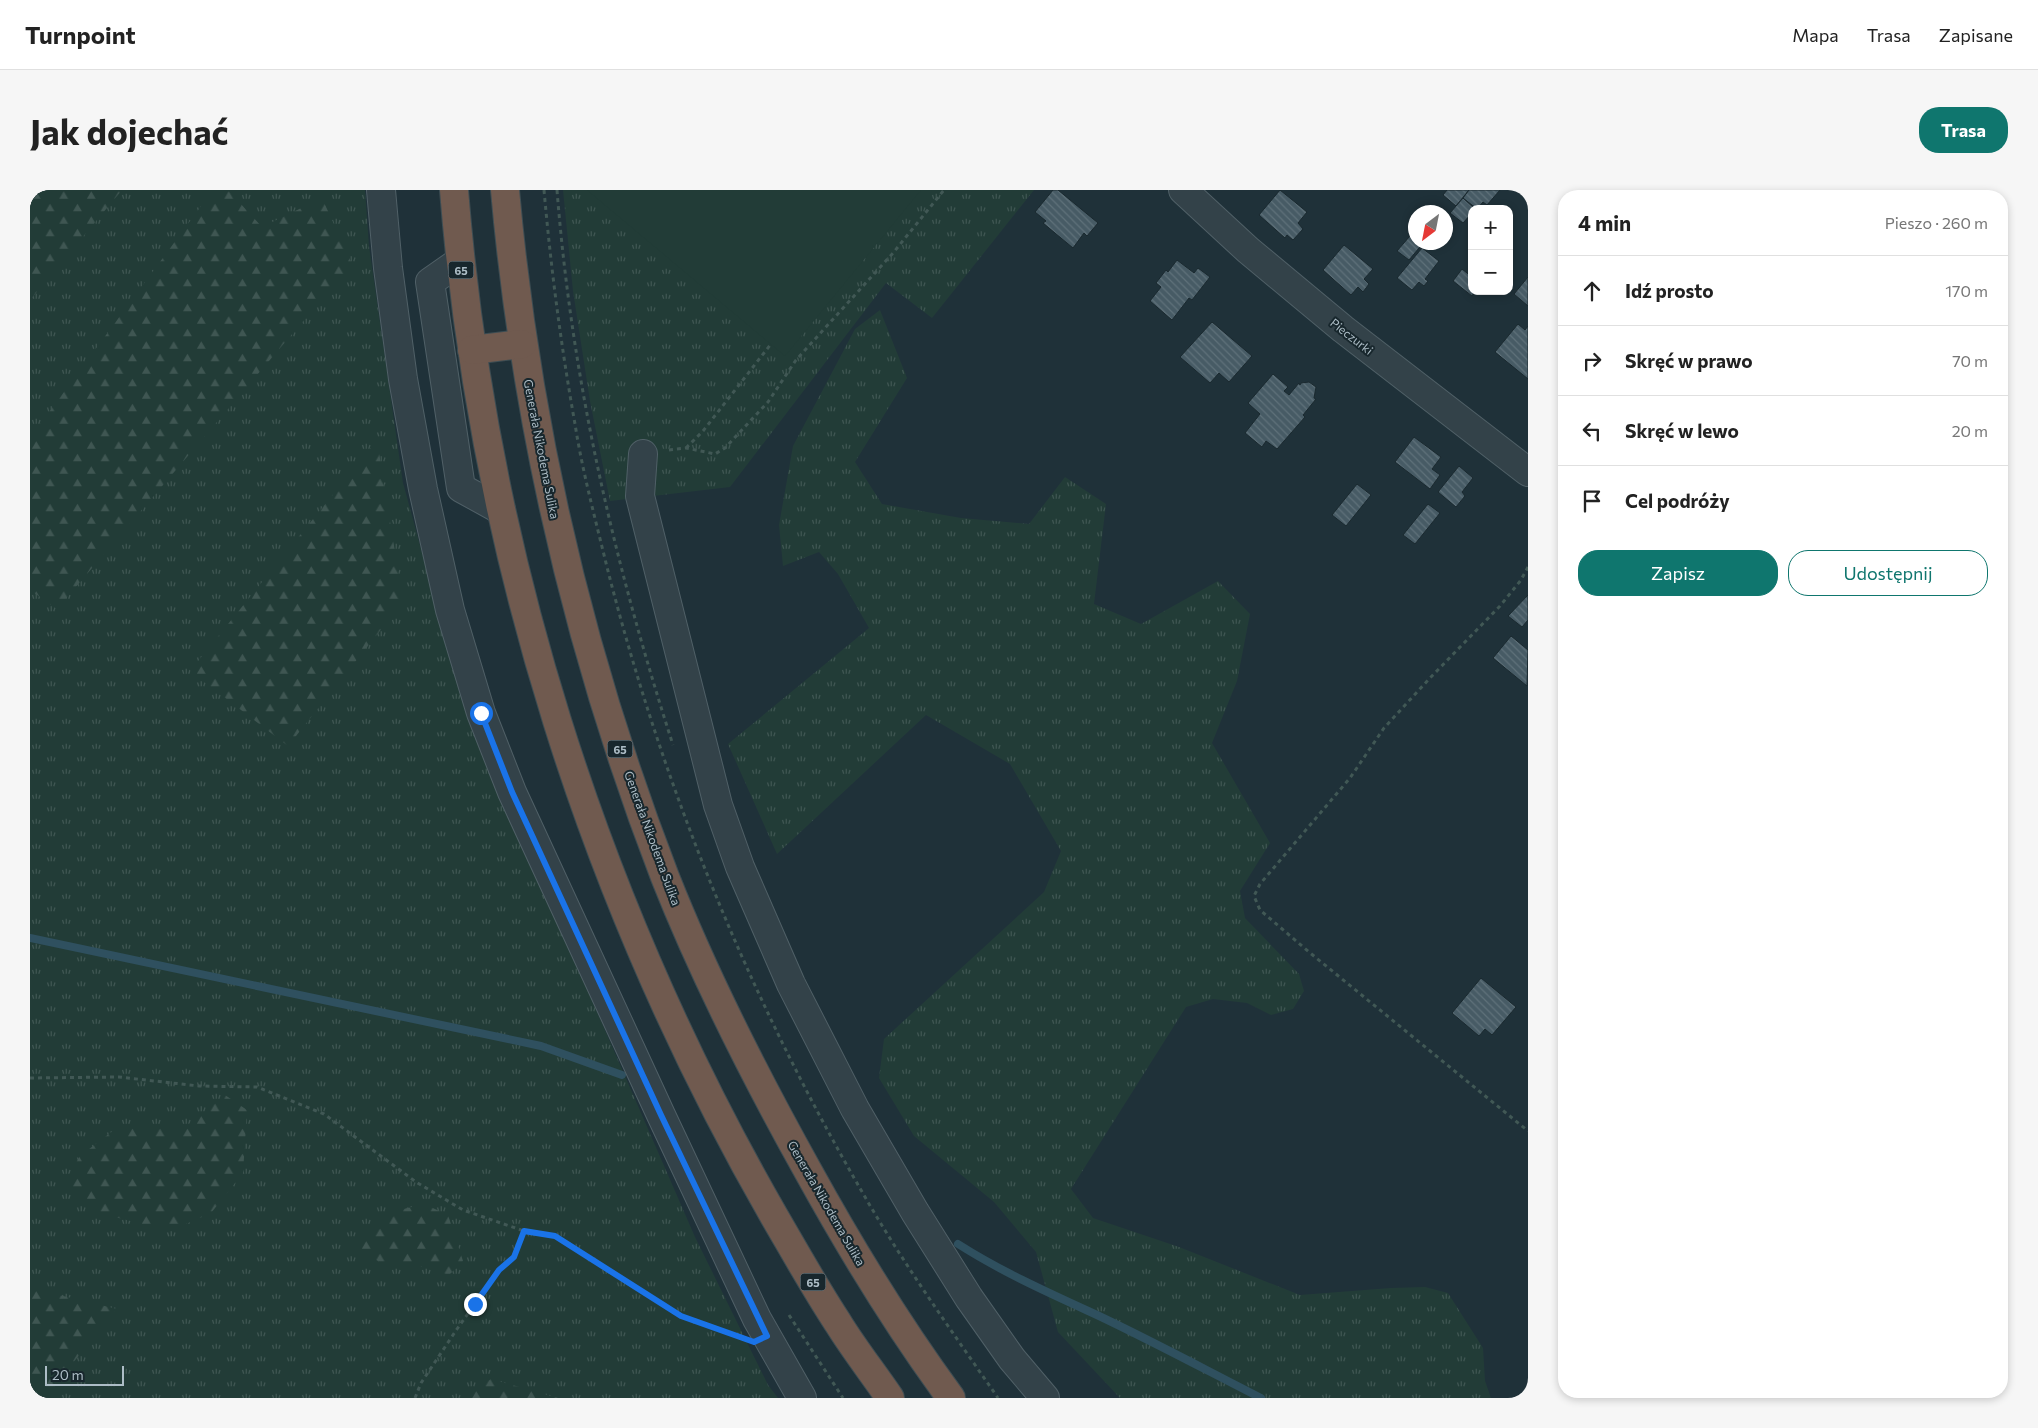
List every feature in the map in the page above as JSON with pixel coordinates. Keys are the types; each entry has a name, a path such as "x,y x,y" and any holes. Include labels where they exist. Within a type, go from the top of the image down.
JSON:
{"highway":[{"name":"65","path":"454,190 460,260 472,350 501,510 539,666 590,822 652,976 708,1094 743,1161 838,1323 890,1398"},
{"name":"Generała Nikodema Sulika","path":"505,190 522,344 536,425 575,598 618,742 665,877 707,975 786,1131 862,1264 951,1398"},
{"path":"472,350 522,344"}],"street":[{"path":"381,190 388,268 403,379 422,489 450,610 481,713 516,801 665,1124 767,1336 802,1398"},
{"name":"Pieczurki","path":"1183,190 1248,250 1335,323 1528,472"},
{"path":"460,260 430,282 461,488 501,510"},
{"path":"643,454 640,496 718,805 744,876 791,984 855,1109 968,1298 1012,1359 1045,1398"}],"path":[{"path":"544,190 554,293 575,427 593,509 631,657 696,849 747,969 806,1089 861,1190 919,1283 998,1398"},
{"path":"643,454 686,448 715,454 725,448 768,402 796,360 893,253 944,190"},
{"path":"686,448 703,431 771,344"},
{"path":"1528,567 1521,580 1500,606 1384,728 1350,778 1260,884 1254,896 1260,910 1308,952 1528,1131"},
{"path":"30,1078 119,1077 199,1086 257,1087 324,1114 416,1182 463,1210 524,1231 555,1236 681,1316 754,1342 767,1336"},
{"path":"415,1398 421,1383 457,1329 499,1270 514,1257 524,1231"}],"green space":[{"path":"30,190 365,190 369,246 403,483 459,688 521,837 695,1237 768,1385 778,1398 30,1398"},
{"path":"30,190 122,190 30,300"},
{"path":"213,190 228,190 262,227 322,198 352,264 57,609 30,590 30,438"},
{"path":"563,190 1034,190 932,318 886,283 730,487 610,501 590,401 573,291"},
{"path":"587,190 921,190 785,356"},
{"path":"880,310 907,378 855,462 882,504 961,518 1029,524 1065,477 1106,504 1094,604 1141,624 1218,581 1250,614 1237,681 1212,743 1270,843 1240,891 1245,918 1299,974 1304,991 1293,1009 1271,1015 1247,1003 1213,999 1186,1007 1071,1189 1093,1218 1179,1247 1300,1295 1425,1287 1448,1293 1483,1348 1485,1381 1491,1398 1120,1398 1058,1332 1036,1252 994,1202 914,1136 879,1078 884,1039 1044,892 1061,851 1010,764 926,715 777,854 728,744 869,628 838,574 819,552 783,566 779,525 793,446 855,329"},
{"path":"377,440 403,602 288,746 190,671"},
{"path":"225,1095 247,1110 243,1173 211,1213 170,1231 95,1212 63,1185 80,1156 118,1127 189,1124"},
{"path":"424,1204 448,1215 463,1261 449,1275 424,1267 380,1262 352,1247 383,1214"},
{"path":"30,1288 117,1309 44,1398 30,1398"},
{"path":"491,1379 558,1398 471,1398 464,1395"}],"building":[{"path":"1053,190 1058,190 1098,223 1087,236 1084,233 1073,248 1043,223 1046,221 1035,212"},
{"path":"1280,190 1307,212 1298,223 1303,229 1293,240 1287,235 1285,238 1259,215"},
{"path":"1447,190 1469,190 1456,206 1443,195"},
{"path":"1469,190 1500,190 1487,205 1483,202 1480,205 1472,205 1463,198"},
{"path":"1463,198 1471,205 1468,205 1468,217 1463,223 1453,215 1453,210"},
{"path":"1408,238 1408,250 1417,250 1409,260 1397,251"},
{"path":"1344,245 1373,269 1364,279 1369,284 1363,292 1358,287 1351,295 1323,270"},
{"path":"1420,250 1425,250 1439,261 1425,279 1428,281 1424,286 1419,282 1412,290 1397,278"},
{"path":"1177,260 1194,273 1198,268 1210,277 1192,300 1189,298 1172,320 1150,301 1161,287 1156,283"},
{"path":"1462,269 1468,274 1468,293 1453,281"},
{"path":"1528,277 1528,306 1514,294"},
{"path":"1212,322 1252,356 1229,382 1219,373 1210,383 1180,357"},
{"path":"1518,324 1525,330 1528,326 1528,379 1495,352"},
{"path":"1273,374 1288,387 1284,391 1289,395 1299,383 1300,385 1301,383 1309,382 1316,387 1314,398 1316,399 1303,415 1305,417 1277,449 1266,441 1262,447 1245,433 1260,414 1248,403"},
{"path":"1414,437 1441,457 1432,469 1440,475 1430,489 1395,462"},
{"path":"1459,466 1473,478 1462,492 1465,496 1456,507 1438,492"},
{"path":"1357,484 1371,495 1346,526 1332,515"},
{"path":"1428,504 1440,513 1415,544 1403,535"},
{"path":"1528,595 1528,620 1522,627 1508,616"},
{"path":"1511,636 1528,650 1527,686 1493,658"},
{"path":"1481,978 1516,1007 1492,1035 1485,1029 1479,1036 1452,1013"}],"waterway":[{"path":"30,938 541,1046 622,1075"},
{"path":"958,1244 1009,1273 1138,1335 1261,1398"}],"route":[{"path":"475,1304 499,1270 514,1257 524,1231 555,1236 681,1316 754,1342 767,1336 731,1265 512,792 481,713"}]}
